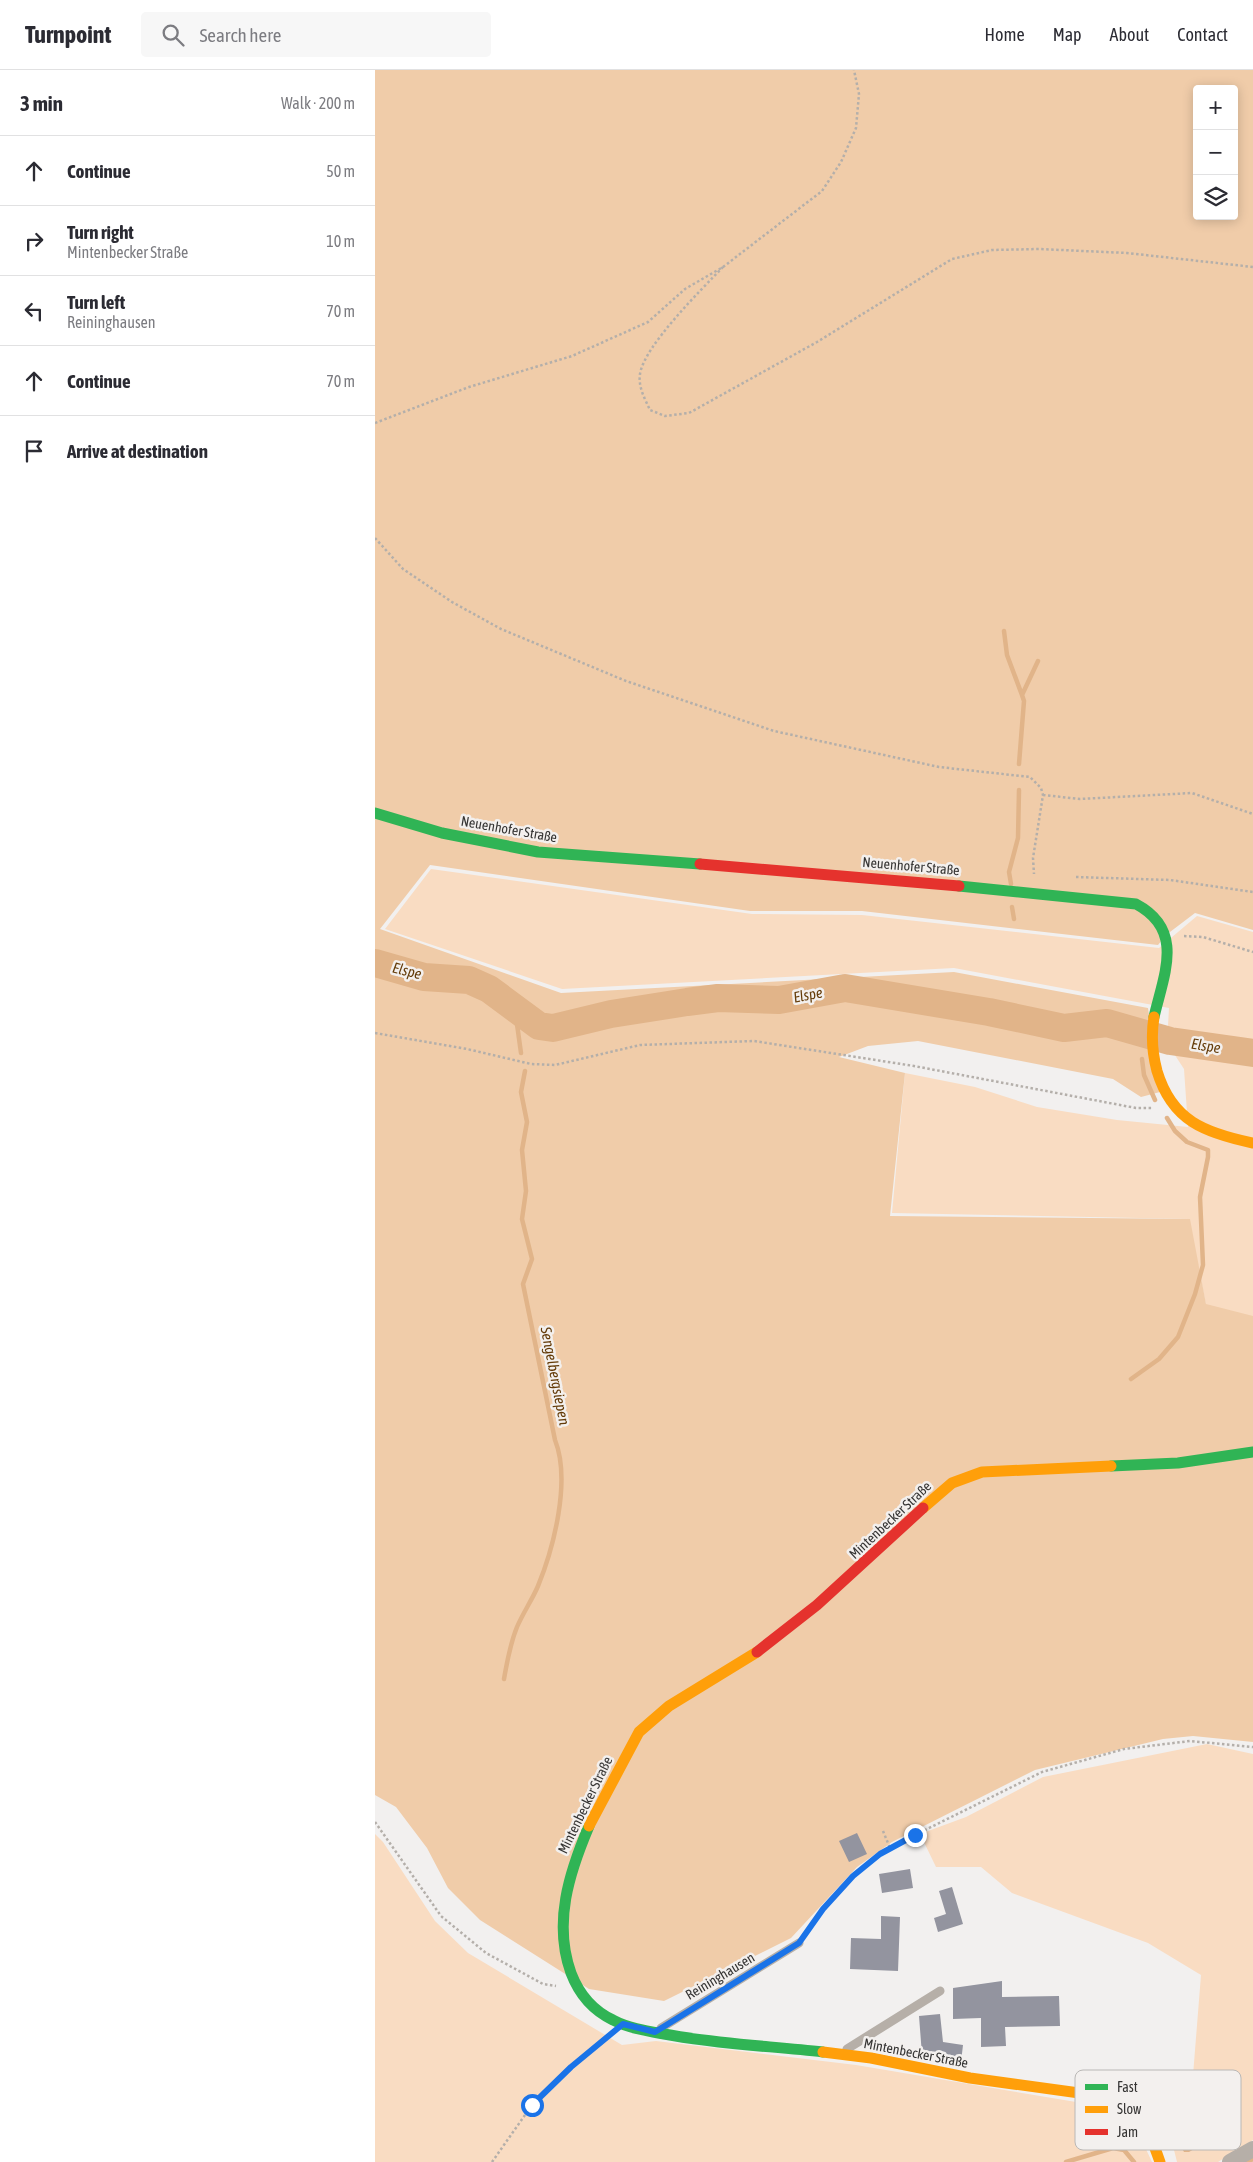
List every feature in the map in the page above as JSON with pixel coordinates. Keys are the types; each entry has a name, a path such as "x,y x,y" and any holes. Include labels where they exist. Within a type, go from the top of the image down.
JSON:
{"street":[{"name":"Neuenhofer Straße","path":"375,813 442,833 537,852 886,878 1136,904 1149,911 1160,922 1166,934"},
{"path":"1166,934 1168,949 1152,1029 1151,1046 1158,1076 1173,1107 1187,1121 1208,1132 1253,1143"},
{"name":"Mintenbecker Straße","path":"1075,2092 970,2078 839,2053 655,2032 623,2024 601,2013 577,1990 568,1967 562,1923 564,1900 572,1864 639,1732 655,1715 768,1645 797,1623 952,1483 981,1472 1178,1463 1253,1452"},
{"path":"1230,2162 1253,2149"},
{"name":"Mintenbecker Straße","path":"1156,2150 1160,2162"}],"lane":[{"name":"Reininghausen","path":"655,2032 799,1943"},
{"path":"839,2053 940,1991"}],"path":[{"path":"375,423 469,388 572,356 648,322 685,289 723,267 822,191 841,162 856,128 859,94 854,70"},
{"path":"723,267 686,306 655,344 640,373 641,391 651,410 665,416 689,413 817,342 952,259 992,250 1039,249 1127,252 1253,267"},
{"path":"375,538 403,568 452,602 501,629 626,681 774,730 939,767 1030,777 1041,788 1043,796 1033,858 1034,882 1030,893"},
{"path":"1043,796 1080,799 1192,793 1253,814"},
{"path":"1072,878 1170,880 1253,892"},
{"path":"1166,934 1203,937 1253,952"},
{"path":"375,1033 467,1049 531,1064 555,1065 640,1044 754,1041 914,1066 1136,1108 1173,1107"},
{"path":"799,1943 823,1909 853,1876 890,1849 1033,1776 1124,1749 1190,1741 1253,1747"},
{"path":"375,1822 441,1916 463,1936 486,1953 543,1984 577,1990"},
{"path":"883,1831 890,1849"},
{"path":"493,2162 532,2105 571,2067 623,2024"}],"shaded area":[{"path":"375,70 1253,70 1253,930 1195,913 1166,935 1158,945 862,911 750,911 430,865 380,929 561,993 954,972 1148,1008 1160,1092 1141,1097 1113,1079 918,1041 868,1046 839,1057 905,1073 890,1216 1190,1219 1206,1304 1253,1316 1253,1742 1193,1736 1163,1739 1035,1770 892,1842 857,1867 791,1938 664,2001 589,1989 480,1920 448,1888 427,1848 396,1807 375,1795"},
{"path":"431,869 752,914 862,915 1159,948 1197,916 1253,932 1253,1317 1206,1305 1189,1219 892,1213 905,1073 975,1087 1037,1107 1117,1120 1188,1127 1184,1069 1167,1043 1169,1008 954,968 562,989 385,929"},
{"path":"1207,1744 1253,1754 1253,2140 1241,2148 1241,2070 1193,2070 1201,1975 1148,1943 1012,1893 981,1867 936,1867 920,1834 966,1817 1043,1777"},
{"path":"375,1834 383,1842 435,1921 468,1953 622,2045 656,2041 856,2065 1075,2102 1075,2150 1146,2150 1152,2162 375,2162"},
{"path":"1174,2150 1237,2150 1218,2162 1177,2162"}],"building":[{"path":"857,1833 867,1854 849,1862 839,1841"},
{"path":"910,1869 913,1888 882,1893 879,1874"},
{"path":"952,1887 963,1924 938,1932 934,1918 946,1914 939,1891"},
{"path":"881,1916 900,1917 898,1971 850,1969 851,1938 881,1939"},
{"path":"1002,1981 1002,1997 1059,1996 1060,2026 1005,2027 1006,2046 981,2047 981,2018 953,2019 953,1988"},
{"path":"940,2014 943,2042 963,2045 961,2062 922,2055 919,2016"}],"waterway":[{"path":"1004,631 1007,655 1022,695"},
{"path":"1019,764 1024,701 1022,695 1038,661"},
{"path":"1011,884 1009,872 1018,838 1019,790"},
{"path":"1012,907 1014,919"},
{"name":"Elspe","path":"375,963 424,977 469,980 489,989 539,1026 553,1028 611,1014 687,1002 718,998 779,1000 845,988 989,1012 1064,1028 1107,1023 1170,1041 1253,1053"},
{"name":"Sengelbergsiepen","path":"511,1005 516,1017 521,1053"},
{"path":"1142,1059 1144,1075 1155,1100"},
{"name":"Sengelbergsiepen","path":"504,1679 515,1633 538,1586 550,1552 559,1513 561,1493 560,1456 555,1440 523,1284 532,1259 522,1219 526,1191 522,1150 527,1122 521,1092 525,1071"},
{"path":"1131,1379 1159,1359 1178,1337 1195,1294 1203,1265 1200,1197 1208,1150 1187,1142 1175,1131 1167,1118"},
{"path":"1066,2162 1106,2150"},
{"path":"1124,2150 1134,2162"},
{"path":"1248,2162 1253,2159"}],"traffic: fast":[{"path":"375,813 442,833 538,852 700,864"},
{"path":"959,886 1136,904 1151,915 1161,927 1166,940 1166,969 1154,1017"},
{"path":"1111,1466 1178,1463 1253,1452"},
{"path":"589,1826 570,1880 566,1898 563,1936 571,1973 587,2001 605,2016 619,2023 644,2030 743,2045 823,2052"}],"traffic: slow":[{"path":"1154,1017 1152,1037 1155,1064 1163,1088 1172,1102 1181,1113 1205,1129 1220,1135 1253,1143"},
{"path":"923,1508 952,1483 982,1472 1111,1466"},
{"path":"589,1826 639,1732 669,1706 757,1652"},
{"path":"823,2052 871,2058 970,2078 1075,2092"},
{"path":"1156,2150 1160,2162"}],"traffic: jam":[{"path":"700,864 959,886"},
{"path":"757,1652 817,1605 923,1508"}],"route":[{"path":"532,2105 571,2067 623,2024 655,2032 799,1943 823,1909 853,1876 880,1854 915,1835"}]}
